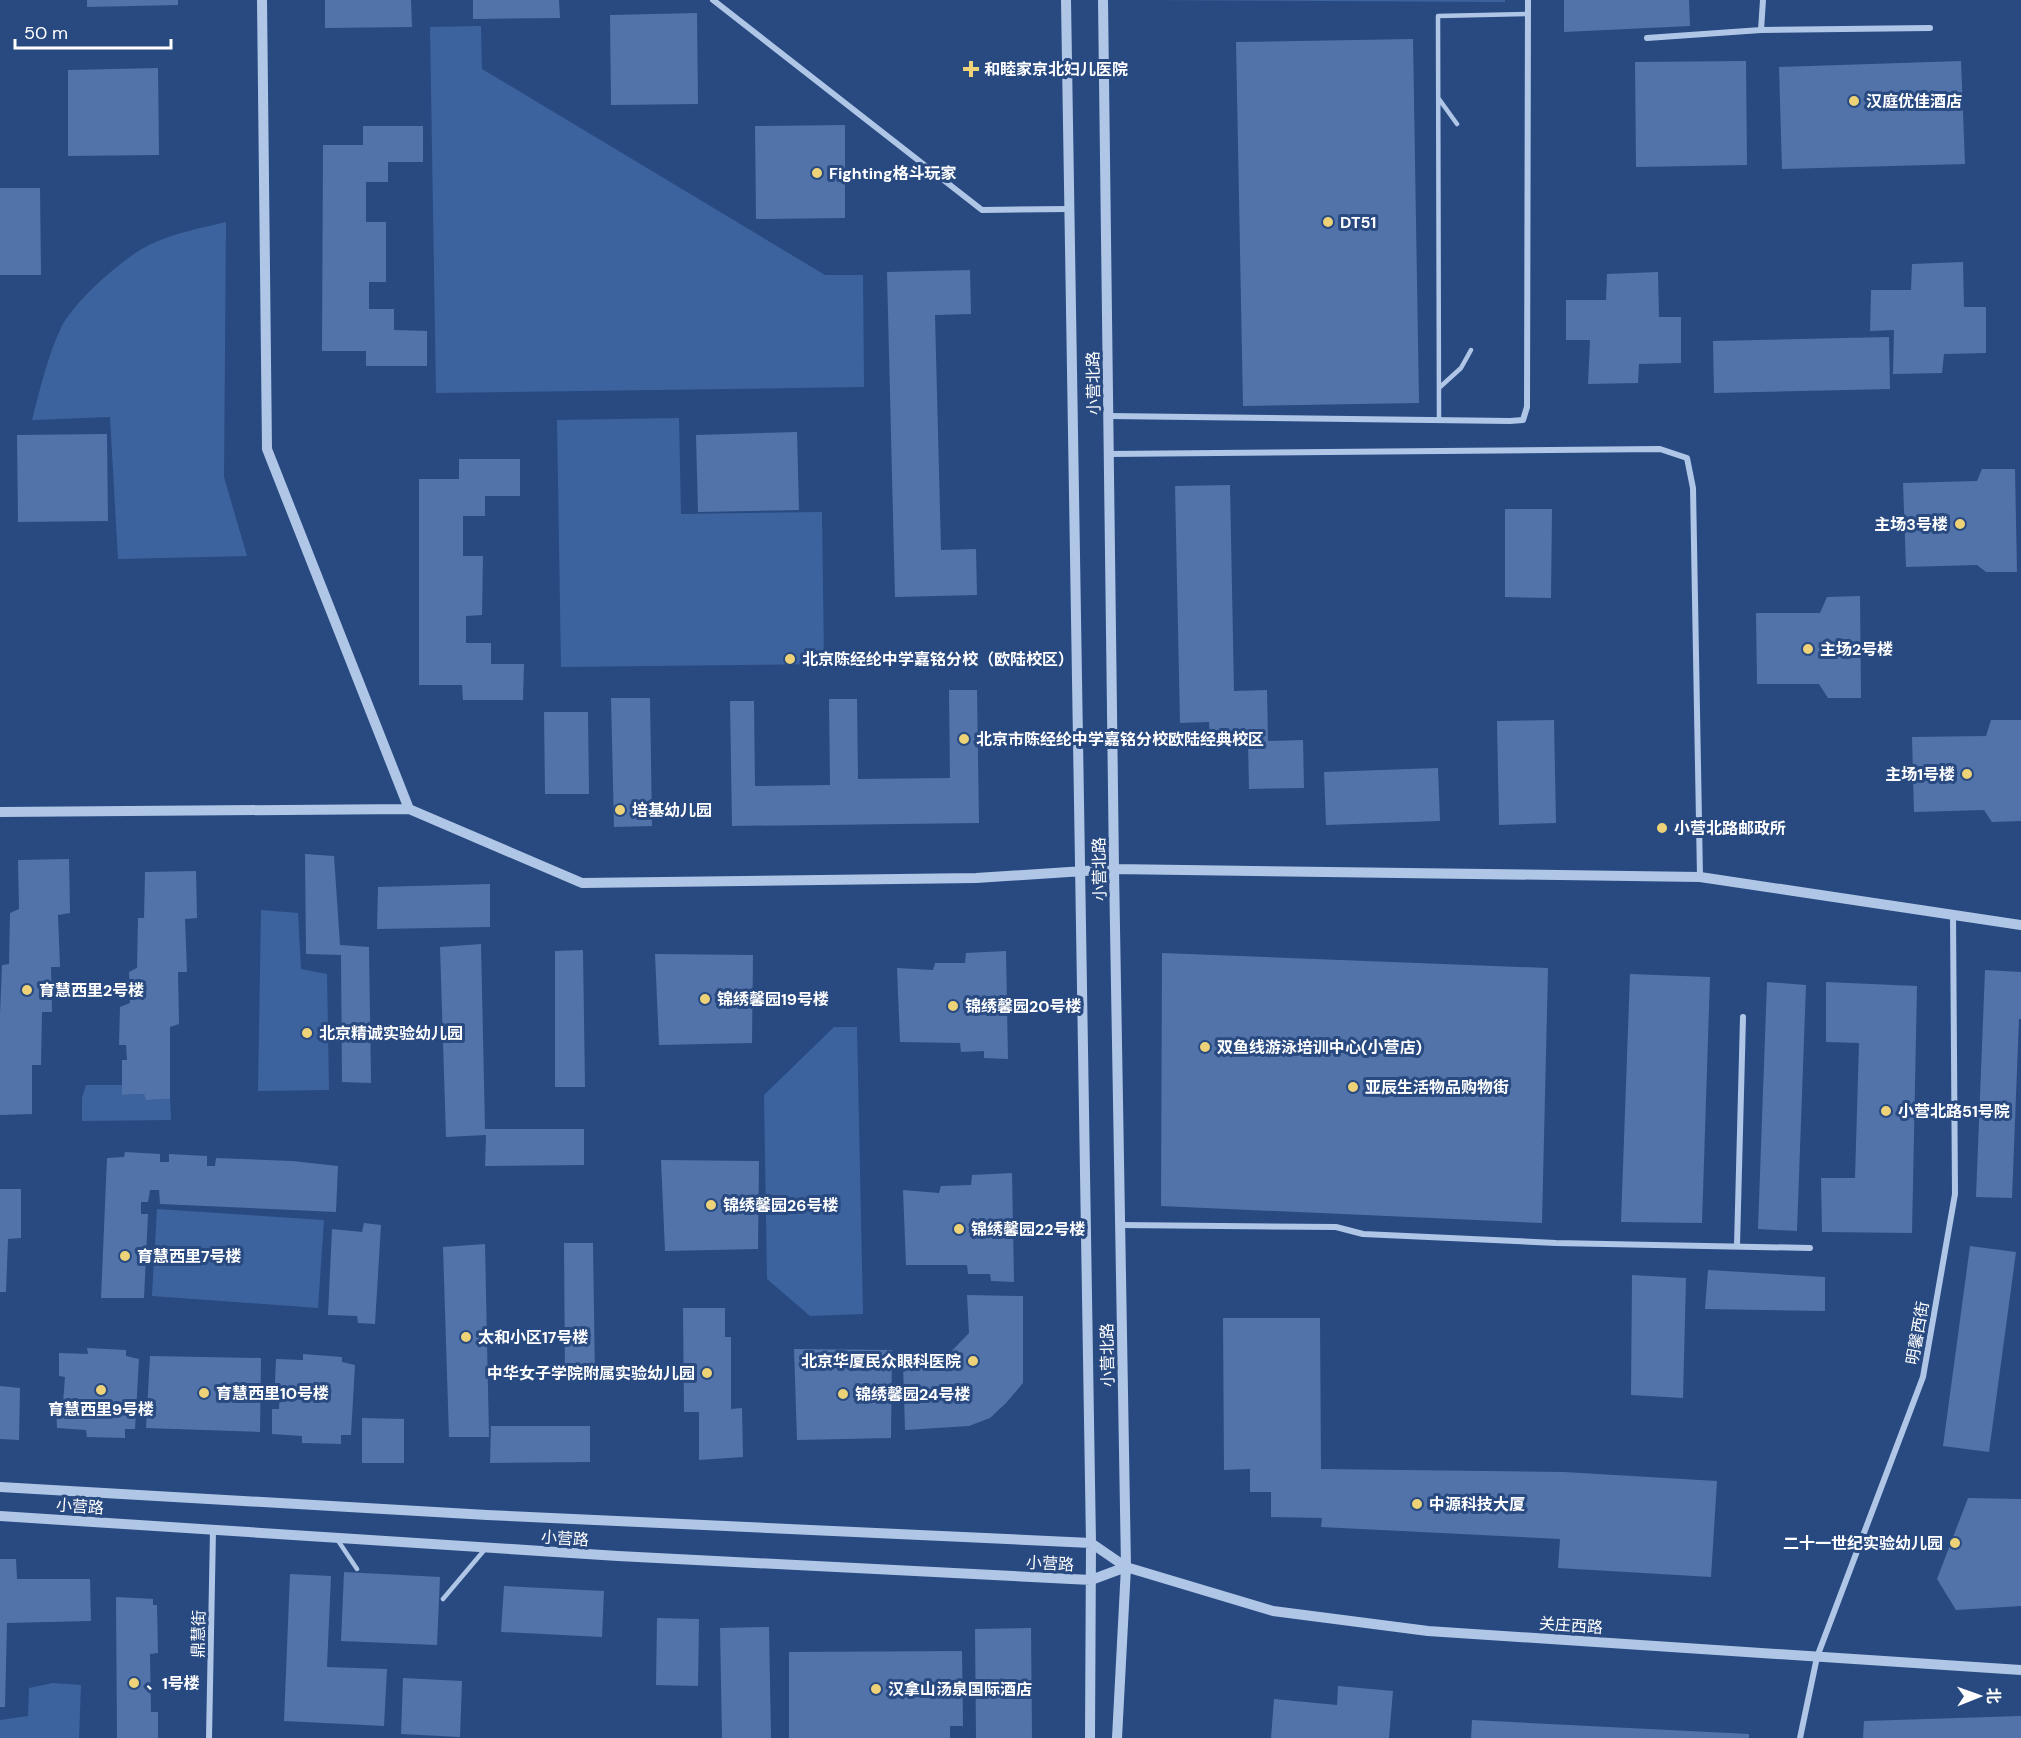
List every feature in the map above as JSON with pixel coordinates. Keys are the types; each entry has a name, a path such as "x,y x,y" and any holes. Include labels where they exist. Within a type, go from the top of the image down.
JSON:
{"street":[{"path":"262,0 267,448 409,809"},
{"path":"713,0 982,210 1069,209"},
{"name":"小营北路","path":"1065,0 1091,1543 1090,1738"},
{"name":"小营北路","path":"1103,0 1126,1567 1117,1738"},
{"path":"1108,416 1523,420 1527,407 1528,0"},
{"path":"1761,30 1763,0"},
{"path":"1647,38 1761,30 1929,28"},
{"path":"1109,454 1660,448 1687,458 1693,488 1700,877"},
{"path":"0,812 409,809 582,883 976,878 1114,869 1700,877 1953,913 2021,925"},
{"name":"明馨西街","path":"1800,1738 1817,1657 1923,1377 1955,1194 1953,913"},
{"path":"1737,1245 1743,1017"},
{"path":"1120,1226 1336,1227 1363,1234 1556,1243 1810,1248"},
{"name":"小营路","path":"0,1487 487,1515 1091,1543"},
{"name":"小营路","path":"0,1516 486,1548 1091,1580 1126,1567"},
{"name":"鼎慧街","path":"209,1738 213,1530"},
{"name":"关庄西路","path":"1091,1543 1126,1567 1273,1611 1428,1631 2021,1670"}],"lane":[{"path":"1439,420 1438,16 1528,14"},
{"path":"1438,99 1457,124"},
{"path":"1439,387 1461,368 1472,350"},
{"path":"337,1539 357,1569"},
{"path":"443,1599 486,1548"}],"shaded area":[{"path":"1148,0 1505,0 1505,2"},
{"path":"481,26 482,69 825,275 863,275 864,387 436,393 430,27"},
{"path":"226,222 224,477 247,556 118,559 110,417 32,420 48,362 67,317 114,269 140,250 160,240"},
{"path":"679,418 681,514 822,512 824,664 561,667 557,420"},
{"path":"261,910 298,913 301,969 327,974 329,1090 258,1091"},
{"path":"834,1027 857,1027 863,1314 810,1316 767,1279 764,1095"},
{"path":"86,1085 122,1085 123,1095 144,1094 147,1100 170,1099 171,1120 82,1121 82,1098"},
{"path":"157,1209 324,1220 318,1308 152,1296"},
{"path":"53,1683 81,1685 79,1738 0,1738 0,1720 28,1716 29,1688"}],"building":[{"path":"87,0 178,0 178,5 87,7"},
{"path":"325,0 411,0 412,27 325,28"},
{"path":"473,0 559,0 560,18 473,19"},
{"path":"1564,0 1689,0 1690,26 1564,32"},
{"path":"697,13 698,104 611,105 610,15"},
{"name":"DT51","path":"1413,39 1419,403 1243,406 1236,42"},
{"path":"1746,61 1747,165 1636,167 1635,62"},
{"path":"1961,61 1965,164 1782,169 1779,67"},
{"path":"158,68 159,155 68,156 68,70"},
{"path":"845,125 845,218 756,219 755,126"},
{"path":"363,126 423,126 423,162 388,162 388,182 366,182 366,222 386,222 386,282 369,282 369,309 394,309 394,330 427,331 427,366 366,366 366,351 322,351 323,145 363,145"},
{"path":"0,188 40,188 41,275 0,275"},
{"path":"1963,262 1964,307 1986,307 1986,353 1944,354 1942,373 1893,374 1894,330 1870,331 1871,290 1911,290 1912,264"},
{"path":"970,270 971,314 935,315 941,550 976,549 977,595 895,597 887,272"},
{"path":"1658,272 1659,317 1681,317 1681,363 1639,364 1638,383 1588,384 1590,340 1566,340 1566,300 1606,300 1607,274"},
{"path":"1889,337 1890,389 1714,393 1713,341"},
{"path":"797,432 799,510 698,512 696,435"},
{"path":"107,434 108,521 18,522 17,435"},
{"path":"459,459 520,459 520,496 485,496 485,516 463,516 463,556 483,556 482,615 466,616 466,643 491,643 491,664 524,664 523,700 463,700 462,685 419,685 419,479 459,479"},
{"name":"主场3号楼","path":"1982,469 2015,469 2017,572 1986,572 1977,565 1906,567 1903,483 1977,481"},
{"path":"1230,485 1234,691 1267,690 1268,741 1303,740 1304,788 1249,789 1248,742 1210,743 1209,722 1180,723 1175,486"},
{"path":"1505,509 1552,509 1551,598 1505,597"},
{"name":"主场2号楼","path":"1860,596 1861,698 1828,698 1819,684 1757,684 1756,613 1820,613 1827,597"},
{"name":"北京市陈经纶中学嘉铭分校欧陆经典校区","path":"949,690 977,690 979,823 732,826 730,701 754,701 755,786 830,785 829,699 857,699 858,779 950,778"},
{"path":"611,698 650,698 652,826 614,827"},
{"path":"544,712 588,712 589,794 545,794"},
{"path":"1554,720 1556,823 1499,825 1497,721"},
{"name":"主场1号楼","path":"1991,720 2021,720 2021,821 1992,822 1984,810 1914,812 1912,737 1986,736"},
{"path":"1438,768 1440,821 1326,825 1324,772"},
{"path":"305,854 334,856 340,945 369,947 371,1083 342,1082 341,955 306,954"},
{"name":"育慧西里2号楼","path":"69,859 70,913 58,915 60,967 51,967 52,1012 42,1012 41,1065 32,1065 32,1114 0,1115 2,965 9,964 10,913 19,909 18,860"},
{"path":"196,871 197,918 185,919 187,972 178,972 179,1024 170,1027 170,1099 146,1100 144,1094 122,1095 122,1060 127,1060 126,1045 119,1045 120,1007 130,1003 129,972 137,968 138,918 144,918 145,872"},
{"path":"490,884 490,927 377,929 378,887"},
{"path":"481,944 485,1129 584,1129 584,1165 485,1166 486,1135 446,1137 440,947"},
{"path":"583,950 585,1087 555,1087 555,951"},
{"name":"锦绣馨园20号楼","path":"1006,951 1008,1059 984,1058 984,1051 961,1052 960,1043 900,1042 897,968 933,970 935,963 965,963 966,953"},
{"name":"亚辰生活物品购物街","path":"1162,953 1548,968 1542,1223 1161,1206"},
{"name":"锦绣馨园19号楼","path":"655,954 753,955 752,1043 659,1045"},
{"path":"1985,970 2021,972 2021,1019 2019,1019 2012,1198 1976,1197"},
{"path":"1630,974 1710,977 1702,1223 1621,1222"},
{"path":"1767,982 1806,985 1797,1231 1758,1229"},
{"name":"小营北路51号院","path":"1826,982 1917,986 1912,1233 1822,1232 1821,1178 1855,1178 1859,1043 1826,1042"},
{"name":"育慧西里7号楼","path":"125,1152 160,1154 160,1162 169,1162 169,1154 207,1156 207,1166 215,1166 216,1158 292,1161 338,1166 336,1212 160,1204 159,1190 150,1190 148,1202 141,1202 141,1214 148,1214 144,1298 101,1298 107,1158 124,1157"},
{"name":"锦绣馨园26号楼","path":"661,1160 759,1161 758,1249 665,1251"},
{"name":"锦绣馨园22号楼","path":"1012,1173 1014,1282 991,1281 990,1274 968,1274 967,1265 906,1265 903,1190 939,1193 941,1186 971,1185 972,1175"},
{"path":"0,1189 21,1189 21,1238 8,1239 6,1292 0,1292"},
{"path":"364,1223 381,1225 375,1324 358,1323 357,1316 328,1315 332,1229 362,1232"},
{"path":"564,1243 593,1243 595,1379 565,1380"},
{"name":"太和小区17号楼","path":"485,1244 489,1437 449,1437 443,1247"},
{"path":"1970,1246 2016,1252 1989,1452 1943,1446"},
{"path":"1708,1270 1825,1277 1825,1311 1705,1309"},
{"path":"1632,1275 1686,1278 1683,1398 1631,1395"},
{"name":"北京华厦民众眼科医院","path":"967,1295 1023,1296 1023,1383 990,1418 969,1426 905,1430 903,1363 943,1360 969,1333"},
{"name":"中华女子学院附属实验幼儿园","path":"683,1308 725,1308 725,1337 731,1337 731,1409 742,1408 743,1457 699,1460 699,1412 684,1412"},
{"path":"1223,1318 1320,1318 1321,1469 1564,1472 1717,1481 1711,1577 1558,1568 1560,1539 1321,1527 1322,1518 1271,1517 1271,1492 1250,1492 1250,1469 1224,1470"},
{"name":"育慧西里9号楼","path":"87,1348 126,1350 126,1356 139,1359 135,1429 125,1429 125,1438 87,1437 86,1430 57,1428 56,1403 63,1403 65,1377 59,1376 59,1353 88,1354"},
{"name":"锦绣馨园24号楼","path":"794,1349 892,1350 891,1438 797,1440"},
{"path":"303,1354 342,1357 342,1362 355,1365 351,1435 341,1435 341,1444 302,1443 302,1436 272,1434 272,1409 279,1409 280,1383 275,1383 276,1359 303,1360"},
{"name":"育慧西里10号楼","path":"150,1356 261,1358 260,1432 146,1428"},
{"path":"0,1386 20,1388 19,1440 0,1439"},
{"path":"362,1418 404,1419 404,1463 362,1463"},
{"path":"491,1426 590,1426 590,1462 490,1463"},
{"path":"1968,1498 2021,1499 2021,1606 1956,1610 1937,1579"},
{"path":"0,1559 16,1559 17,1579 90,1579 91,1621 7,1623 5,1707 0,1707"},
{"path":"344,1572 440,1577 437,1645 341,1641"},
{"path":"290,1574 331,1576 327,1667 387,1669 384,1726 284,1721"},
{"path":"504,1586 604,1591 602,1637 501,1632"},
{"name":"、1号楼","path":"116,1597 153,1599 153,1605 157,1605 158,1653 150,1654 151,1712 158,1712 158,1738 117,1738"},
{"path":"657,1618 699,1619 698,1686 656,1685"},
{"path":"769,1627 771,1738 722,1738 720,1628"},
{"path":"1031,1628 1032,1738 976,1738 975,1629"},
{"name":"汉拿山汤泉国际酒店","path":"962,1651 963,1726 950,1726 950,1738 789,1738 789,1652"},
{"path":"403,1678 462,1681 460,1737 401,1734"},
{"path":"1338,1686 1393,1691 1389,1738 1271,1738 1274,1699 1337,1705"},
{"path":"2021,1716 2021,1738 1863,1738 1864,1721"},
{"path":"1472,1720 1749,1734 1749,1738 1471,1738"}],"place":[{"name":"和睦家京北妇儿医院","path":"971,69"},
{"name":"汉庭优佳酒店","path":"1854,101"},
{"name":"Fighting格斗玩家","path":"817,173"},
{"name":"DT51","path":"1328,222"},
{"name":"主场3号楼","path":"1960,524"},
{"name":"主场2号楼","path":"1808,649"},
{"name":"北京陈经纶中学嘉铭分校（欧陆校区）","path":"790,659"},
{"name":"北京市陈经纶中学嘉铭分校欧陆经典校区","path":"964,739"},
{"name":"主场1号楼","path":"1967,774"},
{"name":"培基幼儿园","path":"620,810"},
{"name":"小营北路邮政所","path":"1662,828"},
{"name":"育慧西里2号楼","path":"27,990"},
{"name":"锦绣馨园19号楼","path":"705,999"},
{"name":"锦绣馨园20号楼","path":"953,1006"},
{"name":"北京精诚实验幼儿园","path":"307,1033"},
{"name":"双鱼线游泳培训中心(小营店)","path":"1205,1047"},
{"name":"亚辰生活物品购物街","path":"1353,1087"},
{"name":"小营北路51号院","path":"1886,1111"},
{"name":"锦绣馨园26号楼","path":"711,1205"},
{"name":"锦绣馨园22号楼","path":"959,1229"},
{"name":"育慧西里7号楼","path":"125,1256"},
{"name":"太和小区17号楼","path":"466,1337"},
{"name":"北京华厦民众眼科医院","path":"973,1361"},
{"name":"中华女子学院附属实验幼儿园","path":"707,1373"},
{"name":"育慧西里9号楼","path":"101,1390"},
{"name":"育慧西里10号楼","path":"204,1393"},
{"name":"锦绣馨园24号楼","path":"843,1394"},
{"name":"中源科技大厦","path":"1417,1504"},
{"name":"二十一世纪实验幼儿园","path":"1955,1543"},
{"name":"、1号楼","path":"134,1683"},
{"name":"汉拿山汤泉国际酒店","path":"876,1689"}]}
